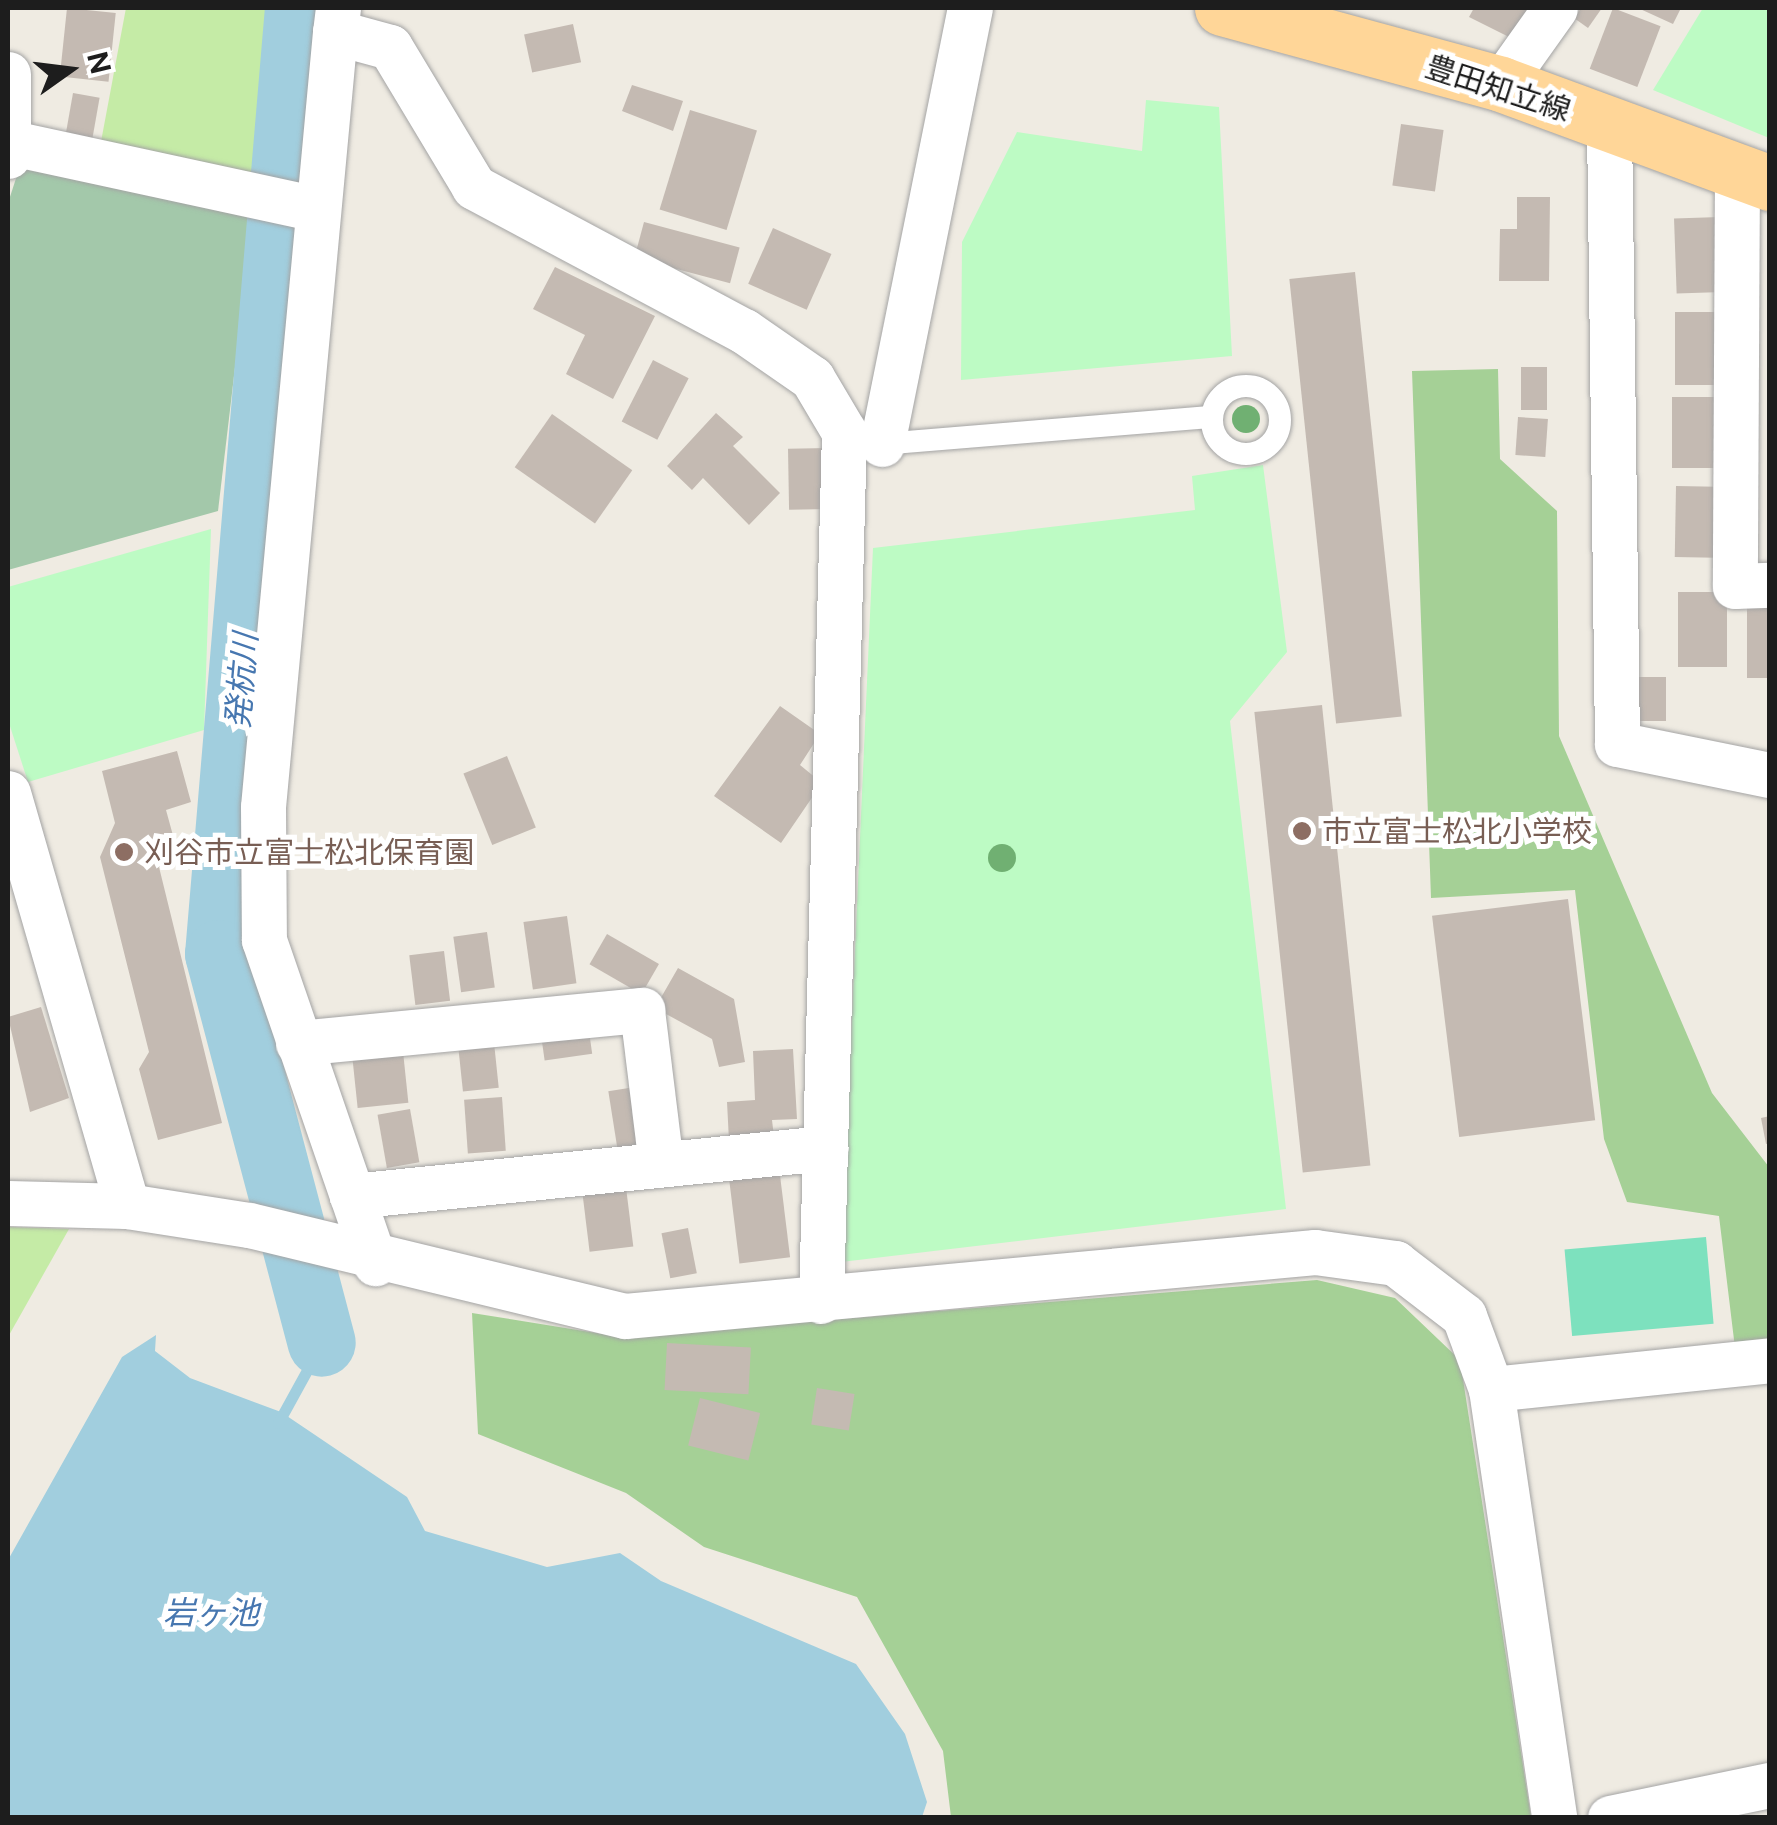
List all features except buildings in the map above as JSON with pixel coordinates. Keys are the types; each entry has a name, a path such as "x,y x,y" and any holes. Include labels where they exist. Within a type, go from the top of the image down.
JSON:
{"main road":[{"name":"豊田知立線","path":"1222,8 1502,84 1753,177"}],"street":[{"path":"882,444 970,8"},
{"path":"1502,84 1554,8"},
{"path":"375,1262 264,940 263,807 337,20 390,48 474,188 744,330 812,378 844,432 821,1301"},
{"path":"8,74 10,149 318,209"},
{"path":"1608,124 1616,744 1770,776"},
{"path":"1753,177 1735,586 1770,585"},
{"path":"8,793 127,1206"},
{"path":"298,1044 642,1010 661,1164"},
{"path":"352,1196 826,1148"},
{"path":"8,1203 127,1206 249,1225 375,1262 626,1316 821,1301 1315,1252 1395,1263 1464,1316 1492,1388 1554,1818"},
{"path":"1492,1388 1770,1360"},
{"path":"1610,1818 1770,1785"}],"lane":[{"path":"882,444 1211,416"}],"green space":[{"path":"126,8 271,8 257,184 100,147"},
{"path":"1703,8 1769,8 1769,138 1653,90"},
{"path":"1146,100 1219,107 1232,356 961,380 962,242 1017,132 1142,151"},
{"path":"21,163 253,216 218,511 8,570 8,203"},
{"path":"1498,369 1500,459 1557,511 1559,736 1712,1093 1769,1167 1769,1345 1735,1348 1719,1216 1627,1202 1604,1139 1575,890 1431,898 1412,371"},
{"path":"1263,465 1287,652 1230,721 1286,1209 841,1262 873,548 1195,510 1192,476"},
{"path":"211,529 204,730 28,782 8,720 8,587"},
{"path":"8,1227 69,1229 8,1337"},
{"path":"1706,1237 1714,1324 1572,1336 1565,1249"},
{"path":"1317,1280 1395,1298 1460,1360 1531,1817 951,1817 943,1751 857,1597 704,1547 626,1493 478,1434 472,1313 621,1337"}],"water":[{"name":"岩ヶ池","path":"156,1335 155,1351 190,1378 281,1412 407,1497 425,1531 547,1567 620,1553 661,1581 856,1664 905,1734 927,1802 922,1817 8,1817 8,1560 122,1357"}],"waterway":[{"name":"発杭川","path":"299,8 219,954 322,1343"},
{"path":"278,1423 322,1343"}],"place":[{"name":"市立富士松北小学校","path":"1302,831"},
{"name":"刈谷市立富士松北保育園","path":"124,852"}]}
